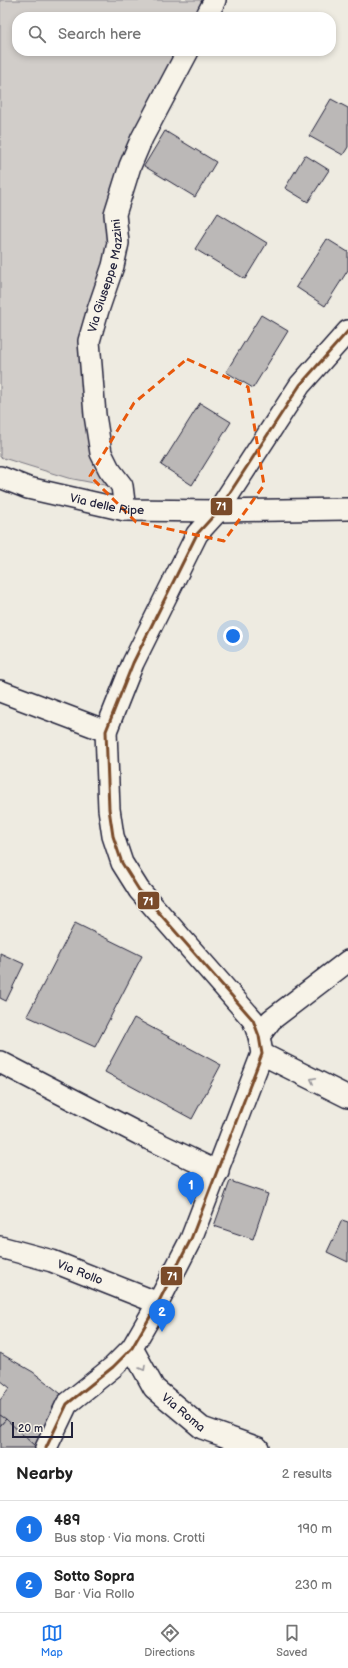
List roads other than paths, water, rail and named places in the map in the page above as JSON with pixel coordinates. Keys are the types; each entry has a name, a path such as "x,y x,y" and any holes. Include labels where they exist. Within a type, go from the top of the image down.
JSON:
{"street":[{"path":"209,12 215,0"},
{"name":"Via Giuseppe Mazzini","path":"125,510 122,486 109,469 101,453 95,415 89,341 113,266 118,243 115,214 130,166 142,138 185,56"},
{"path":"348,331 300,385 218,511 197,534 133,663 106,731 109,809 113,836 122,863 139,890 245,1008 253,1020 261,1045 348,1097"},
{"name":"Via delle Ripe","path":"0,477 28,488 125,510 218,511 348,509"},
{"path":"0,690 106,731"},
{"path":"46,1448 67,1404 113,1367 132,1348 158,1303 191,1239 218,1172 261,1045 271,1020 348,961"},
{"path":"0,1062 147,1138 218,1172"},
{"name":"Via Rollo","path":"0,1247 52,1261 158,1303"},
{"name":"Via Roma","path":"132,1348 154,1388 202,1428 258,1448"}],"place":[{"name":"489","path":"191,1205"},
{"name":"Sotto Sopra","path":"162,1332"}]}
